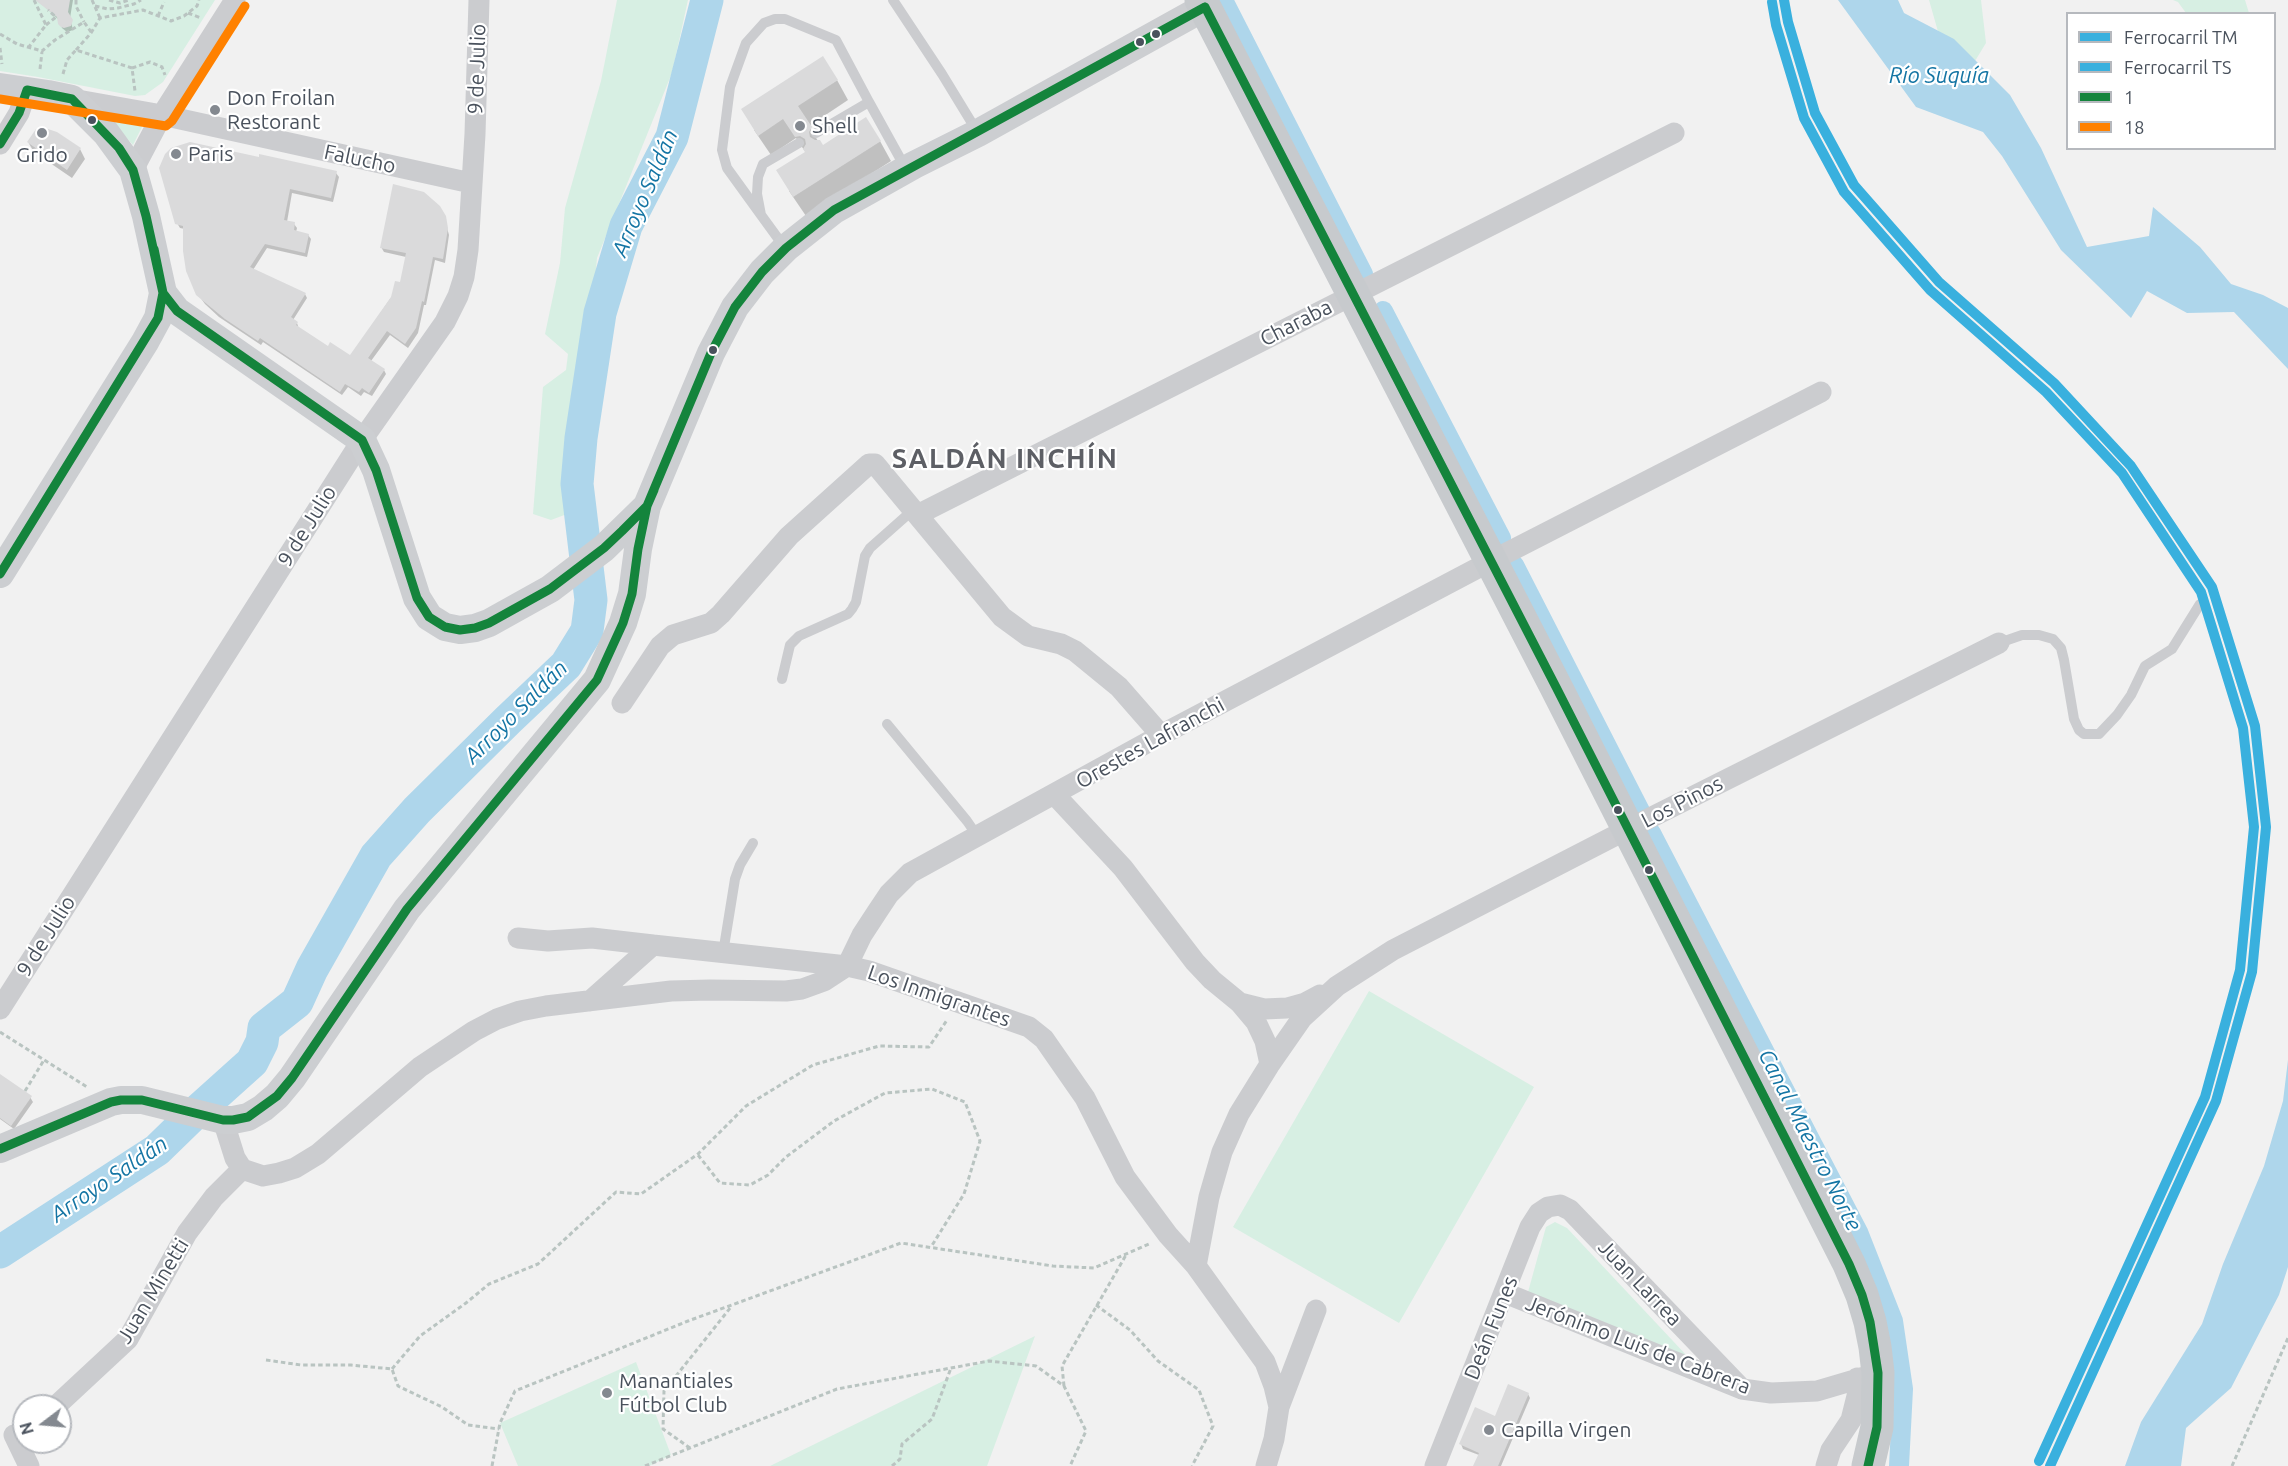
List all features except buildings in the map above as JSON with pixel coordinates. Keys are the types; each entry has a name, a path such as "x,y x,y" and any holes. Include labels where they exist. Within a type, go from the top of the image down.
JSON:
{"main road":[{"path":"0,1149 111,1102 131,1099 150,1102 223,1120 248,1117 277,1096 292,1078 407,909 597,680 616,643 632,594 647,506 711,353 735,307 762,272 786,248 834,210 978,133 1203,4 1491,561 1849,1264 1862,1295 1875,1347 1867,1376 1876,1427 1868,1466"},
{"path":"0,574 166,307 146,216 133,170 106,133 66,90 17,81"},
{"path":"166,307 362,440 376,470 417,598 429,617 445,627 460,630 489,623 550,589 608,545 647,506"},
{"path":"608,545 619,541 629,548 635,568"}],"street":[{"path":"133,170 162,115 235,0"},
{"name":"9 de Julio","path":"2,1000 362,440 445,322 458,296 464,277 468,250 475,134 479,0"},
{"path":"0,144 19,113 17,81"},
{"name":"Falucho","path":"66,90 162,115 471,183"},
{"name":"Charaba","path":"916,512 1674,133"},
{"name":"Orestes Lafranchi","path":"847,966 862,935 889,894 910,873 1161,735 1491,561 1821,392"},
{"path":"622,703 660,646 673,635 711,623 789,536 869,464 875,464 1002,616 1029,636 1061,644 1075,651 1119,687 1161,735"},
{"name":"Los Pinos","path":"1240,1003 1264,1009 1287,1008 1305,1003 1338,986 1393,950 1999,643"},
{"path":"1055,795 1123,868 1195,962 1212,980 1240,1003 1256,1022 1265,1041 1270,1064"},
{"path":"518,938 548,940 592,938 847,966"},
{"path":"590,1001 653,945"},
{"name":"Los Inmigrantes","path":"242,1169 263,1176 295,1168 318,1154 420,1067 474,1030 520,1011 670,991 786,991 802,989 824,981 847,966 869,971 1029,1027 1044,1039 1085,1098 1125,1177 1168,1235 1196,1266 1265,1362 1279,1407"},
{"name":"Los Pinos","path":"1196,1266 1209,1197 1222,1152 1239,1114 1302,1018 1338,986"},
{"path":"223,1120 235,1158 242,1169"},
{"name":"Juan Minetti","path":"69,1394 128,1339 188,1233 214,1197 242,1169"},
{"name":"Deán Funes","path":"1434,1466 1530,1227 1539,1213 1548,1206 1560,1205"},
{"name":"Juan Larrea","path":"1560,1205 1570,1210 1742,1389"},
{"name":"Jerónimo Luis de Cabrera","path":"1505,1293 1742,1389 1771,1393 1817,1391 1867,1376"},
{"path":"1266,1466 1274,1439 1279,1407 1316,1310"},
{"path":"1826,1466 1831,1450 1851,1420 1859,1388 1867,1376"}],"lane":[{"path":"894,0 978,133"},
{"path":"786,248 727,168 722,150 729,87 746,43 764,23 775,19 785,19 836,40 907,170"},
{"path":"816,134 869,102"},
{"path":"761,215 758,177 763,164 799,143"},
{"path":"782,679 790,645 799,636 848,614 856,602 865,556 870,548 916,512"},
{"path":"1999,643 2022,635 2053,639 2061,648 2074,719 2079,730 2084,734 2099,734 2117,715 2145,666 2172,649 2200,604"},
{"path":"886,724 967,820 978,837"},
{"path":"723,953 735,879 753,843"}],"path":[{"path":"75,0 91,33"},
{"path":"92,0 100,18"},
{"path":"109,0 120,3 129,0"},
{"path":"95,6 108,9 118,8 141,0"},
{"path":"66,90 67,60 91,33 100,18 143,10 171,21 184,16 197,6 199,0"},
{"path":"33,1 46,25"},
{"path":"158,16 164,2"},
{"path":"28,48 46,25 57,17 48,10"},
{"path":"0,48 17,81 42,51 84,22"},
{"path":"0,34 17,44 42,51"},
{"path":"76,50 132,68 150,62 162,67 174,96"},
{"path":"132,68 135,96"},
{"path":"392,1369 420,1336 466,1304 489,1284 538,1264 616,1192 641,1194 698,1154 747,1106 813,1065 879,1046 928,1047 958,1004"},
{"path":"0,1032 75,1079"},
{"path":"25,1091 44,1060"},
{"path":"698,1154 720,1183 750,1185 768,1175 786,1157 834,1121 885,1093 932,1089 965,1102 980,1141 964,1194 931,1247"},
{"path":"492,1466 500,1423 515,1390 732,1305 901,1243 1053,1266 1094,1268 1168,1235"},
{"path":"1070,1466 1086,1431 1064,1386 1062,1366 1126,1255"},
{"path":"690,1448 663,1430 664,1391 732,1305"},
{"path":"1096,1305 1130,1330 1158,1361 1198,1390 1213,1426 1192,1466"},
{"path":"2232,1466 2288,1338"},
{"path":"266,1360 301,1365 351,1365 392,1369"},
{"path":"645,1466 837,1389 989,1361 1036,1366 1064,1386"},
{"path":"892,1466 900,1459 902,1444 932,1419 951,1368"},
{"path":"392,1369 398,1386 442,1407 468,1425 499,1430"}],"green space":[{"path":"0,0 215,0 163,82 145,95 135,96 0,71"},
{"path":"617,0 688,0 672,73 597,258 575,511 551,520 533,514 543,387 566,370 568,354 545,334 560,263 565,208 601,81"},
{"path":"1929,0 1981,0 1986,43 1975,61 1941,42"},
{"path":"2173,0 2245,0 2249,12 2185,12 2178,2"},
{"path":"109,112 144,123 133,145 106,116"},
{"path":"1369,991 1534,1087 1399,1323 1233,1227"},
{"path":"1555,1222 1567,1228 1688,1357 1528,1292 1546,1227"},
{"path":"1035,1336 987,1466 770,1466"},
{"name":"Manantiales Fútbol Club","path":"636,1362 671,1455 649,1466 518,1466 500,1423"}],"water":[{"name":"Río Suquía","path":"1838,0 1898,0 1904,13 1954,39 2010,95 2041,148 2087,247 2149,236 2153,207 2200,247 2231,284 2263,295 2288,308 2288,369 2234,312 2187,313 2147,291 2131,318 2061,250 2002,156 1983,132 1916,107"},
{"path":"2288,1060 2288,1267 2279,1295 2231,1388 2186,1428 2181,1466 2125,1466 2141,1422 2202,1324 2223,1264 2264,1166 2283,1101"}],"waterway":[{"name":"Arroyo Saldán","path":"0,1252 157,1150 252,1062 262,1042 264,1028 297,1002 312,969 376,856 417,810 566,665 587,631 591,600 577,484 581,438 600,313 626,226 672,137 707,0"},
{"name":"Canal Maestro Norte","path":"1223,0 1363,274"},
{"name":"Canal Maestro Norte","path":"1383,311 1501,538"},
{"name":"Canal Maestro Norte","path":"1514,565 1640,811"},
{"name":"Canal Maestro Norte","path":"1651,833 1858,1232 1893,1321 1903,1389 1899,1466"}],"rail line":[{"name":"TM","path":"1784,0 1788,22 1815,113 1854,185 1939,282 2054,383 2131,466 2212,587 2255,726 2266,827 2252,972 2216,1101 2050,1466"},
{"name":"TS","path":"1772,2 1776,25 1804,118 1844,192 1930,290 2046,392 2122,473 2201,592 2243,728 2254,827 2240,970 2205,1097 2039,1461"}],"transit line":[{"name":"18","path":"0,99 166,126 172,121 245,6"},
{"name":"1","path":"1205,7 1556,687 1849,1264 1870,1322 1878,1373 1877,1427 1868,1466"},
{"name":"1","path":"0,1149 111,1102 121,1100 142,1100 223,1120 233,1120 248,1117 277,1096 292,1078 407,909 597,680 623,623 632,594 647,506 711,353 735,307 762,272 786,248 834,210 1205,7"},
{"name":"1","path":"27,90 72,99 119,148 133,170 163,293 177,311 362,440 376,470 417,598 429,617 445,627 460,630 475,628 489,623 550,589 604,548 622,531 647,506 654,490"},
{"name":"1","path":"0,144 19,113 27,90"},
{"name":"1","path":"0,574 158,318 163,293 154,249"}],"place":[{"name":"Don Froilan Restorant","path":"215,110"},
{"name":"Shell","path":"800,126"},
{"name":"Grido","path":"42,133"},
{"name":"Paris","path":"176,154"},
{"name":"Manantiales Fútbol Club","path":"607,1393"},
{"name":"Capilla Virgen","path":"1489,1430"}],"district":[{"name":"SALDÁN INCHÍN","path":"1005,459"}]}
